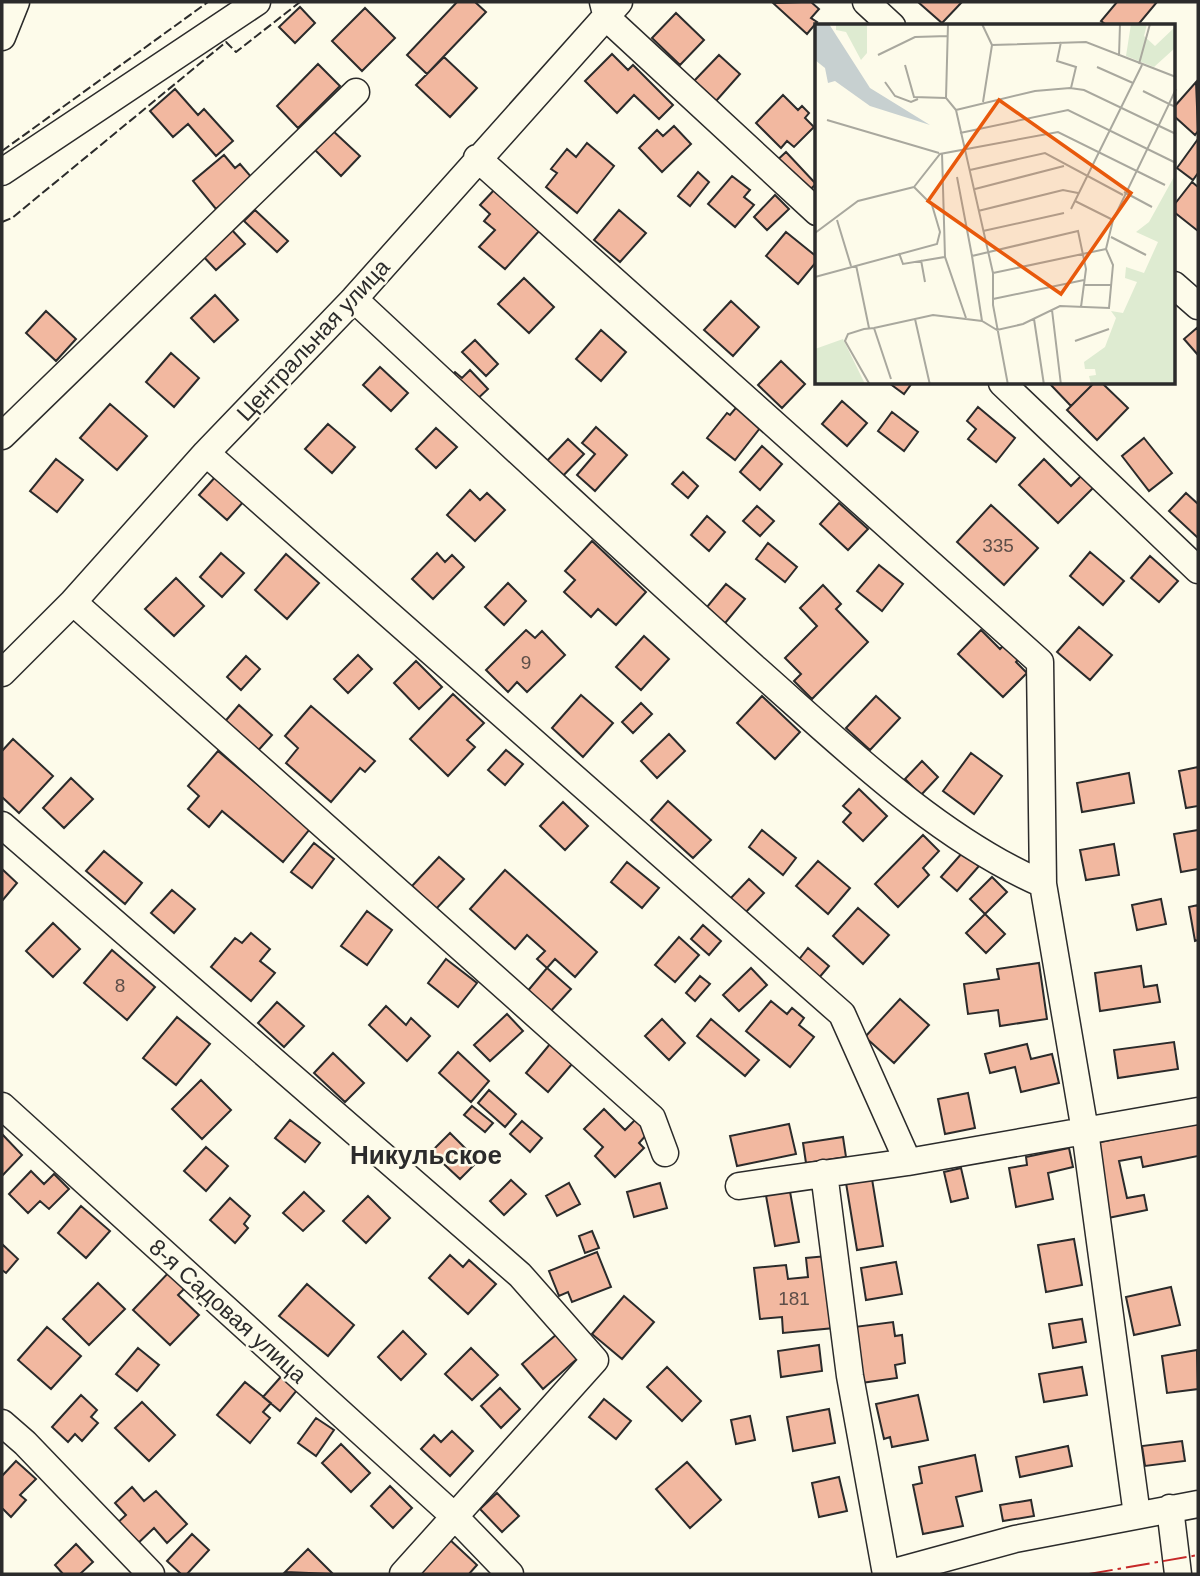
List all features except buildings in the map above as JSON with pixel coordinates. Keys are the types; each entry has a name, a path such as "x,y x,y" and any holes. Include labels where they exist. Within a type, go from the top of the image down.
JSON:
{"street":[{"path":"2,37 16,2"},
{"path":"2,172 257,2"},
{"path":"866,2 890,24"},
{"path":"610,7 815,210"},
{"name":"Центральная улица","path":"2,673 73,602 206,453 354,299 610,7"},
{"path":"2,436 355,92"},
{"path":"477,158 1040,662 1043,884 1085,1131 1137,1515"},
{"path":"1176,287 1198,306"},
{"path":"354,299 670,592 875,774 1001,866 1043,884"},
{"path":"1004,385 1198,570"},
{"path":"206,453 842,1014 908,1161"},
{"path":"73,602 652,1118 665,1153"},
{"path":"2,825 520,1275 595,1360 403,1574"},
{"name":"8-я Садовая улица","path":"2,1106 454,1516 510,1574"},
{"path":"739,1186 908,1161 1198,1111"},
{"path":"824,1173 850,1376 887,1574 1015,1539 1198,1504"},
{"path":"2,1423 25,1443 151,1574"},
{"path":"1170,1508 1178,1574"}],"fence":[{"path":"2,151 208,2"},
{"path":"2,222 12,218 226,42 236,52 300,2"}],"power":[{"path":"1089,1574 1198,1555"}],"district":[{"name":"Никульское","path":"426,1155"}]}
